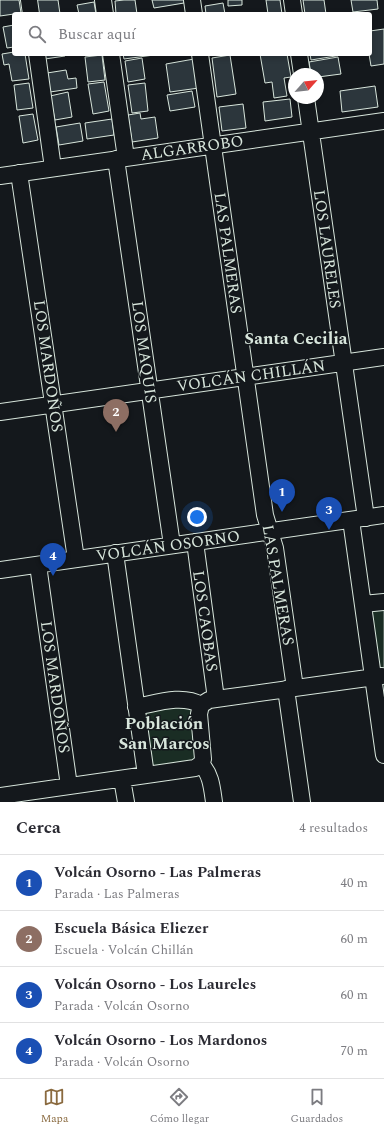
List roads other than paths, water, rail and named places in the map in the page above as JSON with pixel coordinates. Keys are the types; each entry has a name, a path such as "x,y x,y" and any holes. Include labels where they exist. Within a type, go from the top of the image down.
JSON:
{"street":[{"path":"29,0 31,12"},
{"path":"103,0 105,12"},
{"path":"192,0 194,12"},
{"path":"292,0 294,12"},
{"path":"37,56 53,168"},
{"name":"LOS MAQUIS","path":"111,56 121,158 150,390 172,545"},
{"name":"LAS PALMERAS","path":"200,56 265,515 274,548 302,802"},
{"path":"299,56 301,68"},
{"name":"LOS LAURELES","path":"307,104 344,363 359,519 363,604 379,676 384,755"},
{"name":"ALGARROBO","path":"0,176 384,121"},
{"name":"LOS MARDOÑOS","path":"19,173 76,559"},
{"name":"VOLCÁN CHILLÁN","path":"0,412 384,357"},
{"name":"VOLCÁN OSORNO","path":"0,570 384,515"},
{"name":"LOS CAOBAS","path":"195,542 208,702 199,714 204,754 201,764"},
{"path":"116,553 146,775"},
{"name":"LOS MARDOÑOS","path":"38,565 69,786"},
{"path":"363,604 384,602"},
{"path":"136,706 184,699 196,702 208,702 290,688 379,676"},
{"path":"0,796 39,796 69,786 195,768 201,764 205,768 210,778 214,802"},
{"path":"122,779 126,802"}],"place":[{"name":"Escuela Básica Eliezer","path":"116,432"},
{"name":"Volcán Osorno - Las Palmeras","path":"282,512"},
{"name":"Volcán Osorno - Los Laureles","path":"329,530"},
{"name":"Volcán Osorno - Los Mardonos","path":"53,576"}],"district":[{"name":"Santa Cecilia","path":"296,339"},
{"name":"Población San Marcos","path":"164,734"}]}
